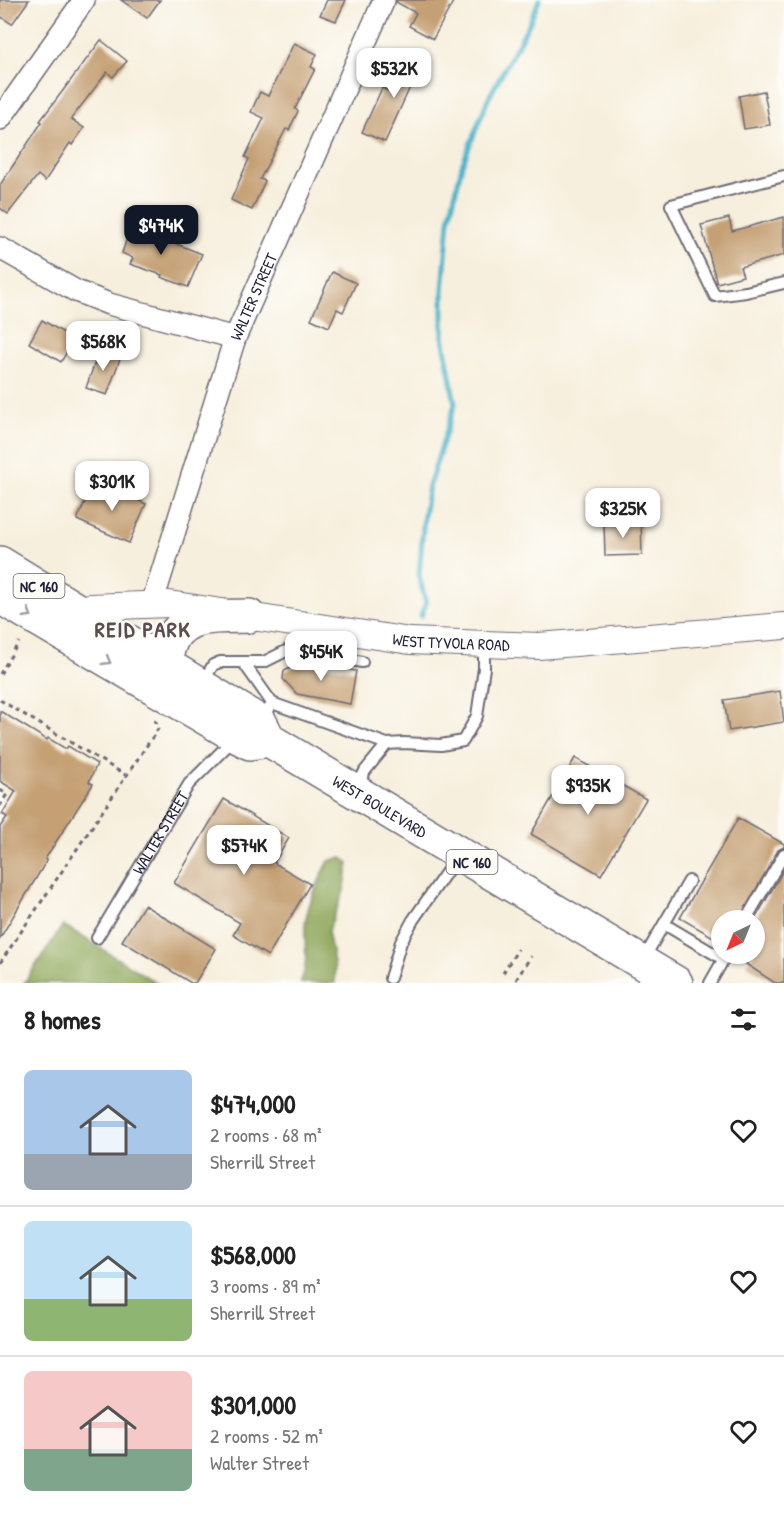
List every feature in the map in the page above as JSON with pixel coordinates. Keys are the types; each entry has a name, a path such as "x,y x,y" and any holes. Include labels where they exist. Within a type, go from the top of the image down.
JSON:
{"main road":[{"name":"WEST BOULEVARD","path":"0,563 67,620 259,725"},
{"name":"WEST BOULEVARD","path":"0,597 67,620 165,662 202,685 354,791 676,983"},
{"path":"165,662 173,636 193,620 249,616"}],"street":[{"path":"0,119 84,0"},
{"name":"WALTER STREET","path":"152,604 235,338 384,0"},
{"path":"0,248 76,291 109,304 235,338"},
{"name":"WEST TYVOLA ROAD","path":"67,620 152,604 169,604 410,641 539,646 784,626"}],"lane":[{"path":"784,176 671,205 715,296 746,292 784,283"},
{"path":"243,662 259,725 387,744 404,742 441,745 463,741 477,716 484,668 483,644"},
{"path":"202,685 213,665 220,662 264,662 290,649 362,662"},
{"name":"WALTER STREET","path":"97,938 189,784 227,746 259,725"},
{"path":"354,791 365,771 387,744"},
{"path":"390,978 401,942 409,927 459,854"},
{"path":"751,910 784,854"},
{"path":"642,963 688,881"},
{"path":"664,924 711,949"},
{"path":"710,983 721,964"}],"path":[{"path":"0,674 19,642"},
{"path":"0,700 127,776"},
{"path":"0,963 158,729 158,724 153,720"},
{"path":"0,790 7,794 0,806"},
{"path":"503,973 518,949"},
{"path":"517,982 531,956"}],"green space":[{"path":"341,857 349,863 344,891 328,931 335,968 335,983 300,983 306,959 305,926 310,903 329,861"},
{"path":"63,925 157,983 24,983"}],"building":[{"path":"0,0 29,0 12,24 0,16"},
{"path":"121,0 160,0 147,18"},
{"path":"327,0 346,0 336,21 320,15"},
{"path":"397,0 454,0 433,39 409,26 416,13 396,2"},
{"path":"101,40 127,61 113,77 107,72 71,119 84,128 72,145 70,143 45,181 38,175 8,214 0,208 0,185 42,122 40,121"},
{"path":"294,43 317,54 311,67 315,69 295,109 298,111 289,130 286,129 260,179 265,181 252,210 231,200 249,159 245,157 264,118 251,112 260,92 268,96"},
{"path":"405,53 426,61 416,87 411,85 385,142 362,132 382,88 391,92"},
{"path":"764,91 770,125 744,129 739,96"},
{"path":"784,217 784,255 740,267 743,276 717,283 701,225 729,218 732,231"},
{"path":"131,226 202,254 188,287 130,264 133,258 122,253"},
{"path":"332,272 356,283 343,312 337,309 329,327 311,319"},
{"path":"42,320 74,339 61,362 29,343"},
{"path":"100,348 121,356 107,395 86,388"},
{"path":"94,481 146,504 129,543 77,520"},
{"path":"641,521 642,555 605,556 604,522"},
{"path":"304,662 356,671 350,704 297,694 283,679 284,671"},
{"path":"780,691 784,722 729,731 724,700"},
{"path":"0,711 47,740 48,738 66,749 68,746 97,764 89,782 93,784 45,859 47,860 0,938 0,827 7,817 2,814 16,791 0,781"},
{"path":"575,758 646,799 601,875 531,834"},
{"path":"224,799 289,838 274,863 310,884 268,956 233,935 240,923 174,883"},
{"path":"738,818 784,844 784,847 778,850 744,910 711,910 711,936 680,918"},
{"path":"784,869 784,983 775,983 746,964 765,964 765,910 760,910"},
{"path":"144,905 216,949 195,983 191,983 122,941"}],"waterway":[{"path":"421,616 426,603 419,576 424,515 429,486 455,404 443,337 443,290 449,220 462,165 488,99 529,24 539,0"}],"district":[{"name":"REID PARK","path":"143,629"}]}
